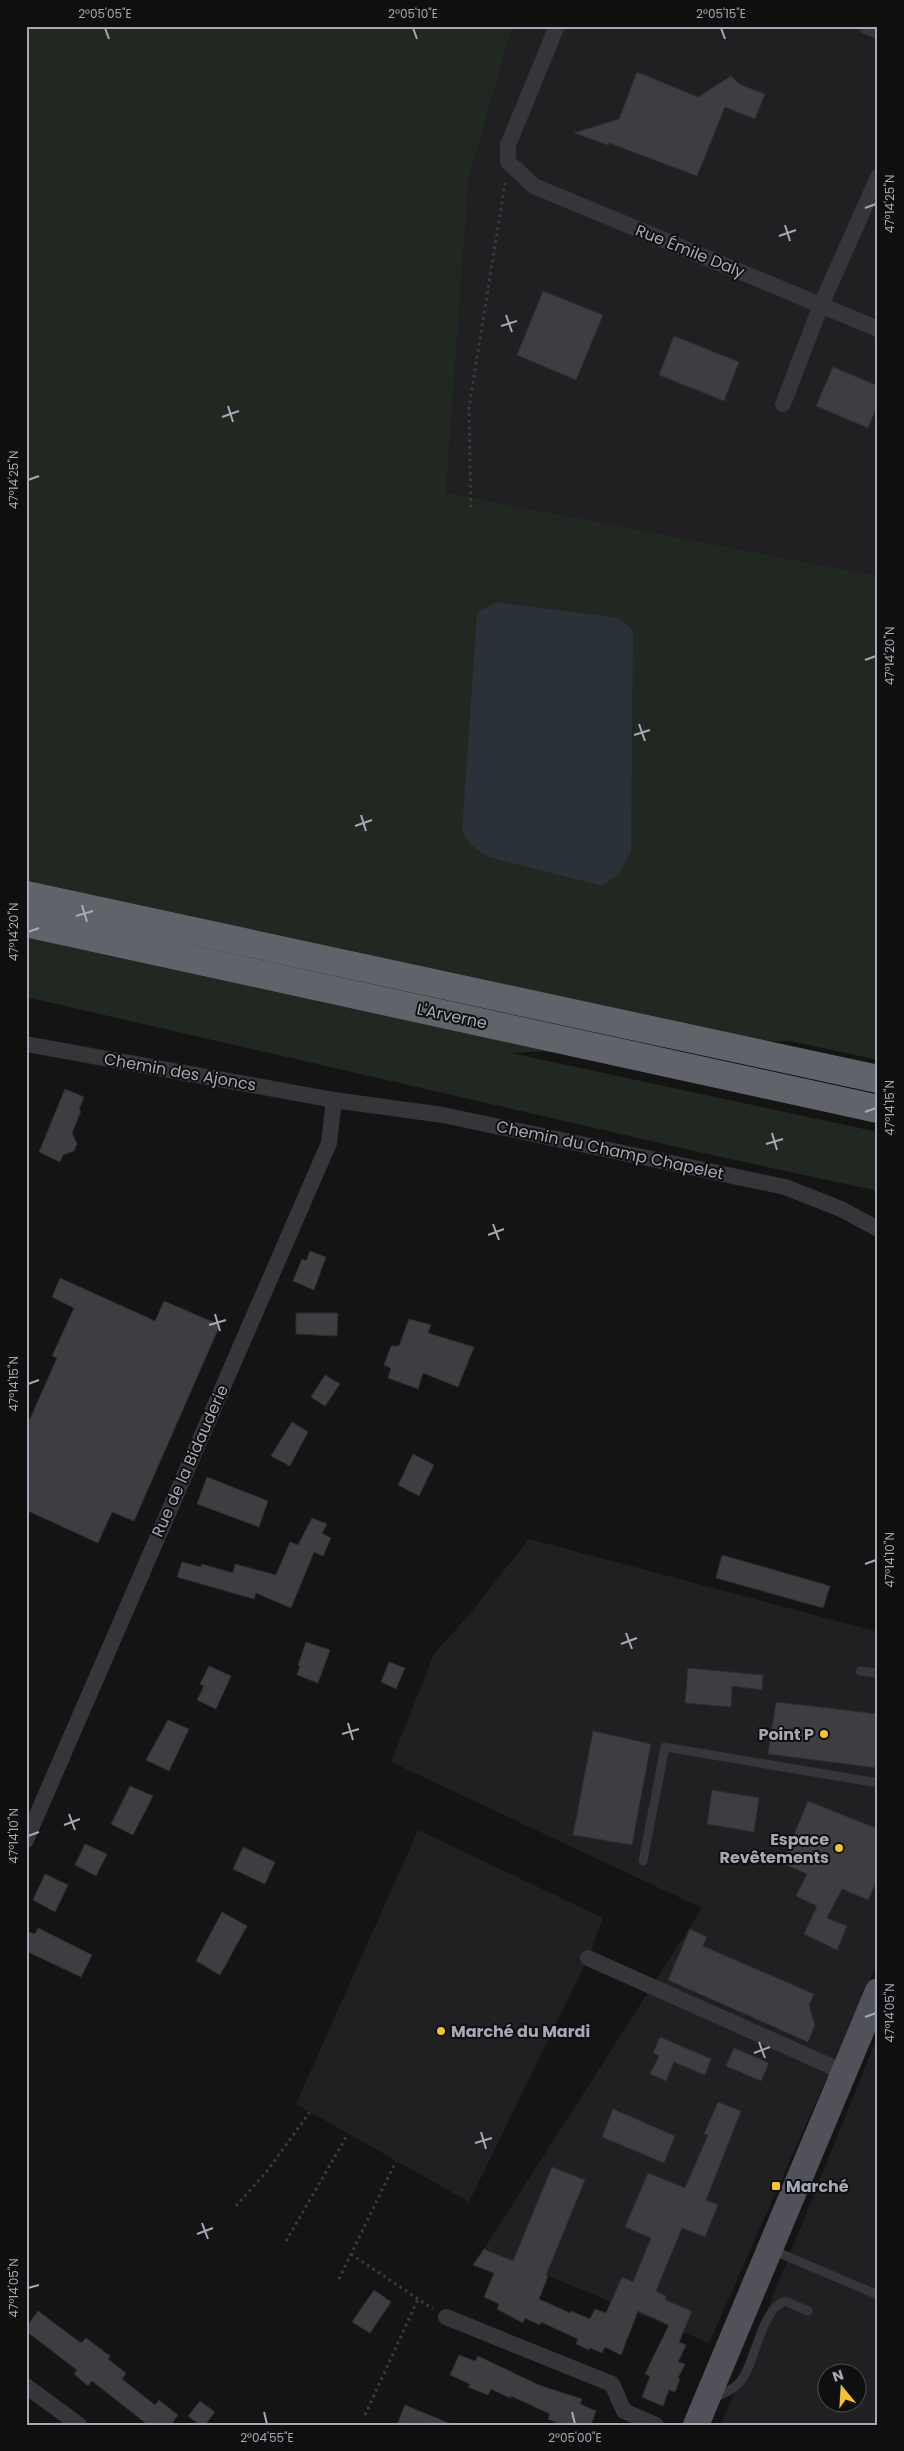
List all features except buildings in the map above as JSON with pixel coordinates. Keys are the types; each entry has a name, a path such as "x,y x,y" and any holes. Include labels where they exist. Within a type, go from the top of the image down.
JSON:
{"highway":[{"name":"L'Arverne","path":"26,895 878,1079"},
{"name":"L'Arverne","path":"26,923 878,1109"}],"main road":[{"path":"696,2425 878,1991"}],"street":[{"path":"508,162 508,145 556,26"},
{"path":"866,26 878,31"},
{"name":"Rue Émile Daly","path":"508,162 534,186 878,329"},
{"path":"783,404 821,305 878,176"},
{"name":"Chemin des Ajoncs","path":"26,1044 334,1100"},
{"name":"Chemin du Champ Chapelet","path":"334,1100 444,1115 785,1186 841,1209 878,1229"},
{"name":"Rue de la Bidauderie","path":"26,1840 31,1816 329,1143 334,1100"},
{"path":"588,1958 828,2065 844,2074"},
{"path":"446,2318 612,2384 624,2411 656,2425"},
{"path":"26,2386 79,2425"}],"lane":[{"path":"860,1671 878,1673"},
{"path":"643,1861 665,1747 878,1783"},
{"path":"770,2249 878,2294"},
{"path":"706,2401 720,2396 740,2382 770,2317 780,2303 785,2301 808,2311"}],"path":[{"path":"471,507 469,408 508,162"},
{"path":"236,2206 266,2171 310,2112"},
{"path":"286,2241 348,2134"},
{"path":"339,2279 396,2161"},
{"path":"351,2254 446,2318"},
{"path":"365,2414 418,2299"}],"shaded area":[{"path":"26,26 513,26 469,178 446,493 878,576 878,1060 790,1041 511,1053 878,1132 878,1191 707,1154 26,997"},
{"path":"513,26 878,26 878,576 446,494 469,178"},
{"path":"496,602 618,618 633,630 631,852 619,874 602,886 488,857 470,844 462,832 477,613"},
{"path":"529,1539 878,1632 878,1962 709,2343 484,2249 702,1908 391,1762 434,1654 468,1616"},
{"name":"Marché du Mardi","path":"418,1830 603,1918 588,1958 469,2202 296,2104"},
{"path":"878,2035 878,2425 721,2425"}],"place":[{"name":"Point P","path":"824,1734"},
{"name":"Espace Revêtements","path":"839,1848"},
{"name":"Marché du Mardi","path":"441,2031"},
{"name":"Marché","path":"776,2186"}]}
